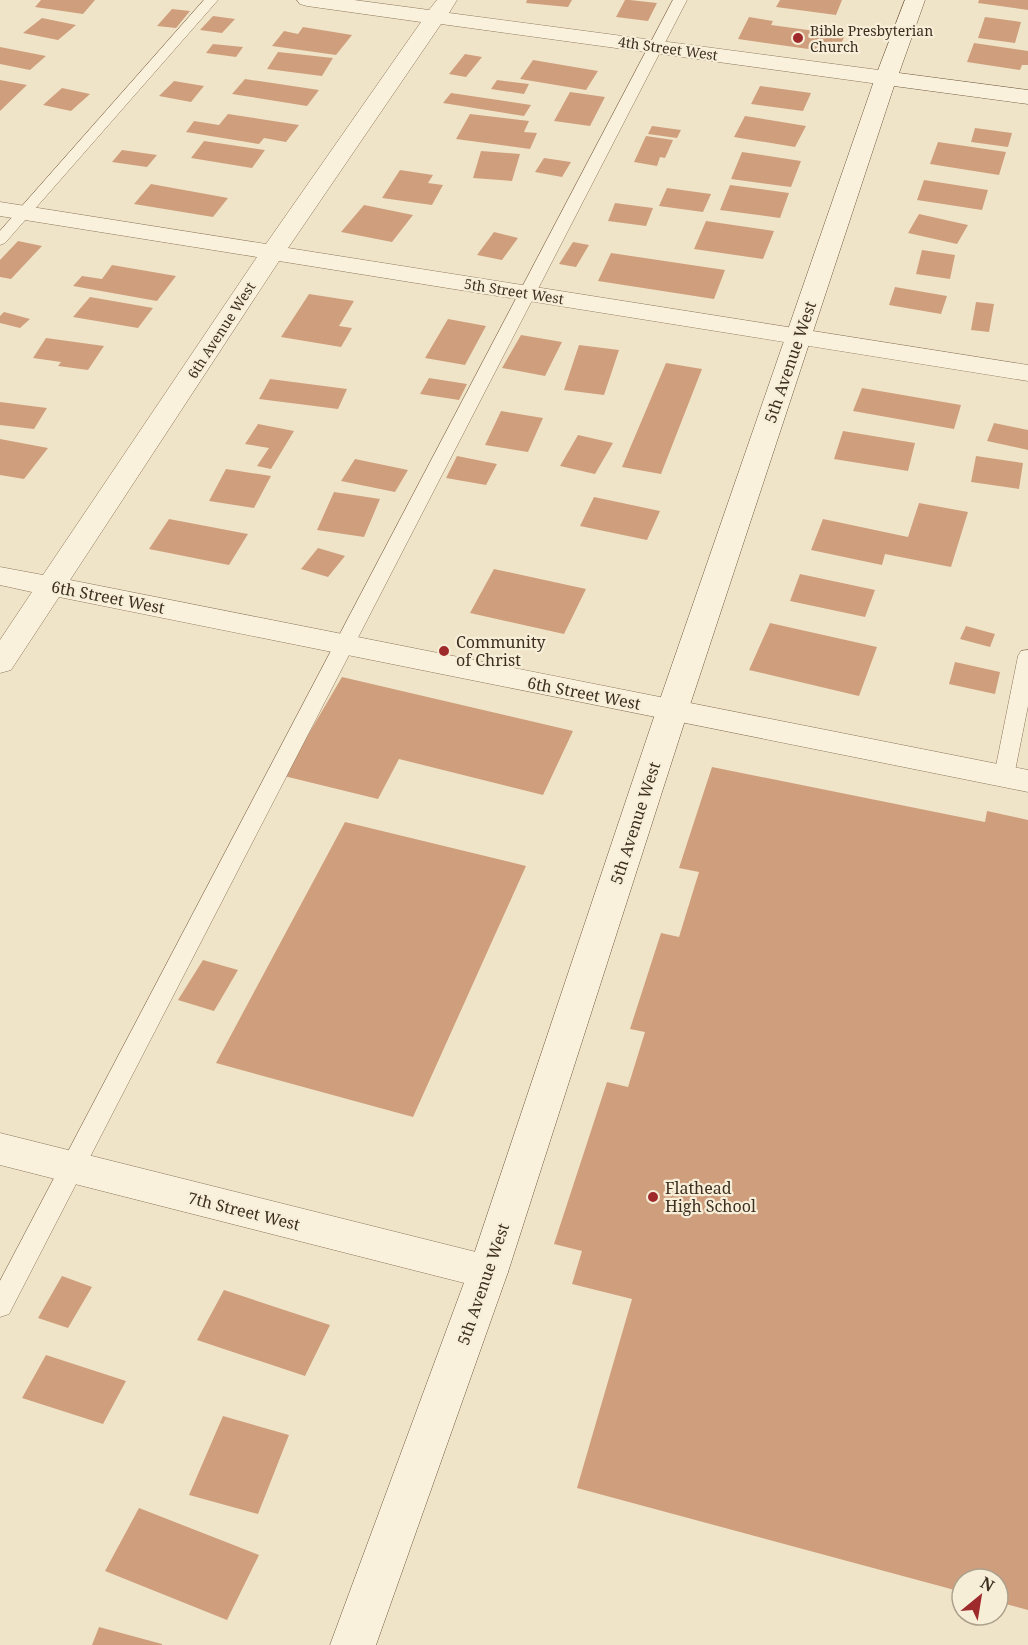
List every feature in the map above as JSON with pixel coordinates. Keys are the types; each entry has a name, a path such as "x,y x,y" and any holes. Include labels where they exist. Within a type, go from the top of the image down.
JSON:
{"street":[{"name":"4th Street West","path":"307,0 441,8 656,47 1028,98"},
{"name":"5th Avenue West","path":"353,1645 488,1272 672,711 886,78 915,0"},
{"name":"6th Avenue West","path":"0,663 273,252 441,8"},
{"name":"5th Street West","path":"12,210 1028,373"},
{"name":"6th Street West","path":"0,576 1016,779"},
{"name":"7th Street West","path":"0,1149 488,1272"}],"lane":[{"path":"0,240 12,210 211,0"},
{"path":"0,1306 680,0"},
{"path":"1016,779 1028,656"}],"building":[{"path":"41,0 95,0 83,14 35,7"},
{"path":"527,0 572,0 568,7 526,3"},
{"path":"625,0 657,3 648,21 616,17"},
{"path":"780,0 842,0 836,15 776,7"},
{"path":"979,0 1028,0 1028,10 978,3"},
{"path":"172,9 190,11 176,28 157,26"},
{"path":"213,16 235,19 222,33 200,30"},
{"path":"749,17 773,21 771,25 845,35 837,53 738,39"},
{"path":"985,17 1021,22 1015,43 978,38"},
{"path":"42,18 76,25 58,40 23,33"},
{"path":"303,27 352,35 336,55 272,46 284,31 298,34"},
{"path":"974,43 1028,51 1028,65 1022,65 1020,70 967,62"},
{"path":"213,44 243,47 236,57 206,53"},
{"path":"0,47 46,56 30,70 0,64"},
{"path":"278,52 333,58 322,76 267,69"},
{"path":"465,54 482,57 466,77 449,74"},
{"path":"533,60 598,71 586,90 520,79"},
{"path":"245,79 319,90 307,106 232,94"},
{"path":"0,80 27,85 0,111"},
{"path":"497,80 529,84 524,94 491,89"},
{"path":"174,81 204,86 191,102 159,96"},
{"path":"760,86 811,93 803,111 751,104"},
{"path":"62,88 90,94 71,111 43,105"},
{"path":"570,92 605,97 590,126 554,121"},
{"path":"451,93 531,105 524,116 443,103"},
{"path":"228,114 299,125 286,142 264,138 259,144 186,132 194,121 219,125"},
{"path":"470,114 529,121 524,132 537,133 530,149 456,139"},
{"path":"745,116 806,126 795,147 734,137"},
{"path":"652,126 681,130 677,138 648,134"},
{"path":"975,128 1012,133 1008,147 971,142"},
{"path":"646,136 673,140 665,158 660,157 657,166 634,162"},
{"path":"204,141 265,150 252,168 191,158"},
{"path":"938,142 1006,152 999,175 930,164"},
{"path":"122,150 157,155 147,167 112,162"},
{"path":"481,151 520,154 512,181 473,178"},
{"path":"742,152 801,161 791,187 731,179"},
{"path":"544,158 571,162 562,177 535,172"},
{"path":"400,170 433,175 428,183 443,185 432,205 382,198"},
{"path":"924,180 988,190 982,210 917,200"},
{"path":"151,184 228,198 213,217 134,204"},
{"path":"730,185 789,193 780,218 720,210"},
{"path":"667,188 711,194 703,212 659,206"},
{"path":"615,203 653,208 646,226 608,221"},
{"path":"364,205 413,215 392,242 341,232"},
{"path":"919,214 968,225 957,244 908,233"},
{"path":"706,221 774,231 763,259 694,249"},
{"path":"494,232 518,238 502,260 477,255"},
{"path":"18,241 42,246 11,279 0,277 0,260"},
{"path":"573,242 589,245 576,267 559,264"},
{"path":"922,250 955,255 950,279 916,274"},
{"path":"611,253 725,270 714,299 598,281"},
{"path":"112,265 176,276 157,301 73,286 82,276 102,279"},
{"path":"895,287 947,296 941,314 889,305"},
{"path":"309,294 354,301 339,326 352,328 341,347 281,337"},
{"path":"90,297 153,308 138,328 73,317"},
{"path":"976,302 994,304 989,332 971,330"},
{"path":"4,312 30,319 20,328 0,323 0,316"},
{"path":"448,319 486,326 465,365 425,358"},
{"path":"521,335 562,342 545,376 502,368"},
{"path":"46,338 104,346 88,370 58,366 61,362 33,358"},
{"path":"579,345 619,350 604,395 564,390"},
{"path":"666,363 702,369 661,474 622,467"},
{"path":"429,378 467,384 459,400 420,394"},
{"path":"270,379 347,389 338,409 259,399"},
{"path":"862,388 961,405 954,429 853,411"},
{"path":"0,402 47,408 34,429 0,425"},
{"path":"501,411 543,418 528,452 485,445"},
{"path":"994,423 1028,430 1028,450 987,441"},
{"path":"258,424 294,431 271,469 257,466 269,448 245,444"},
{"path":"843,431 915,443 908,471 834,459"},
{"path":"578,435 613,443 595,474 560,466"},
{"path":"0,439 48,448 24,479 0,475"},
{"path":"457,456 497,464 486,485 446,478"},
{"path":"976,456 1023,463 1019,489 971,482"},
{"path":"355,459 408,470 395,492 341,481"},
{"path":"226,469 271,476 254,508 209,501"},
{"path":"334,492 380,499 364,537 317,530"},
{"path":"594,497 660,511 647,540 580,526"},
{"path":"919,503 968,512 951,567 885,554 882,565 811,550 823,519 908,537"},
{"path":"169,519 248,534 229,565 149,549"},
{"path":"318,548 345,556 328,577 301,569"},
{"path":"494,569 586,589 564,634 470,613"},
{"path":"800,574 875,590 865,617 790,601"},
{"path":"770,623 877,647 859,696 749,670"},
{"path":"966,626 995,634 990,647 960,639"},
{"path":"955,662 1000,672 995,694 949,684"},
{"path":"342,677 573,731 543,795 399,759 378,799 284,776"},
{"path":"712,767 985,822 987,811 1028,820 1028,1610 1010,1605 1010,1567 950,1567 950,1589 577,1488 632,1299 572,1284 582,1251 554,1244 607,1082 628,1087 645,1032 630,1029 661,933 679,937 699,872 679,868"},
{"path":"345,822 526,866 413,1117 216,1063"},
{"path":"203,960 238,970 214,1011 178,1000"},
{"path":"62,1276 92,1287 68,1328 38,1318"},
{"path":"224,1290 330,1325 305,1376 197,1340"},
{"path":"46,1355 126,1381 103,1424 22,1398"},
{"path":"223,1416 289,1435 258,1514 189,1495"},
{"path":"139,1508 259,1555 227,1620 105,1571"},
{"path":"99,1627 162,1644 162,1645 92,1645"}],"place":[{"name":"Bible Presbyterian Church","path":"798,38"},
{"name":"Community of Christ","path":"444,651"},
{"name":"Flathead High School","path":"653,1197"}]}
